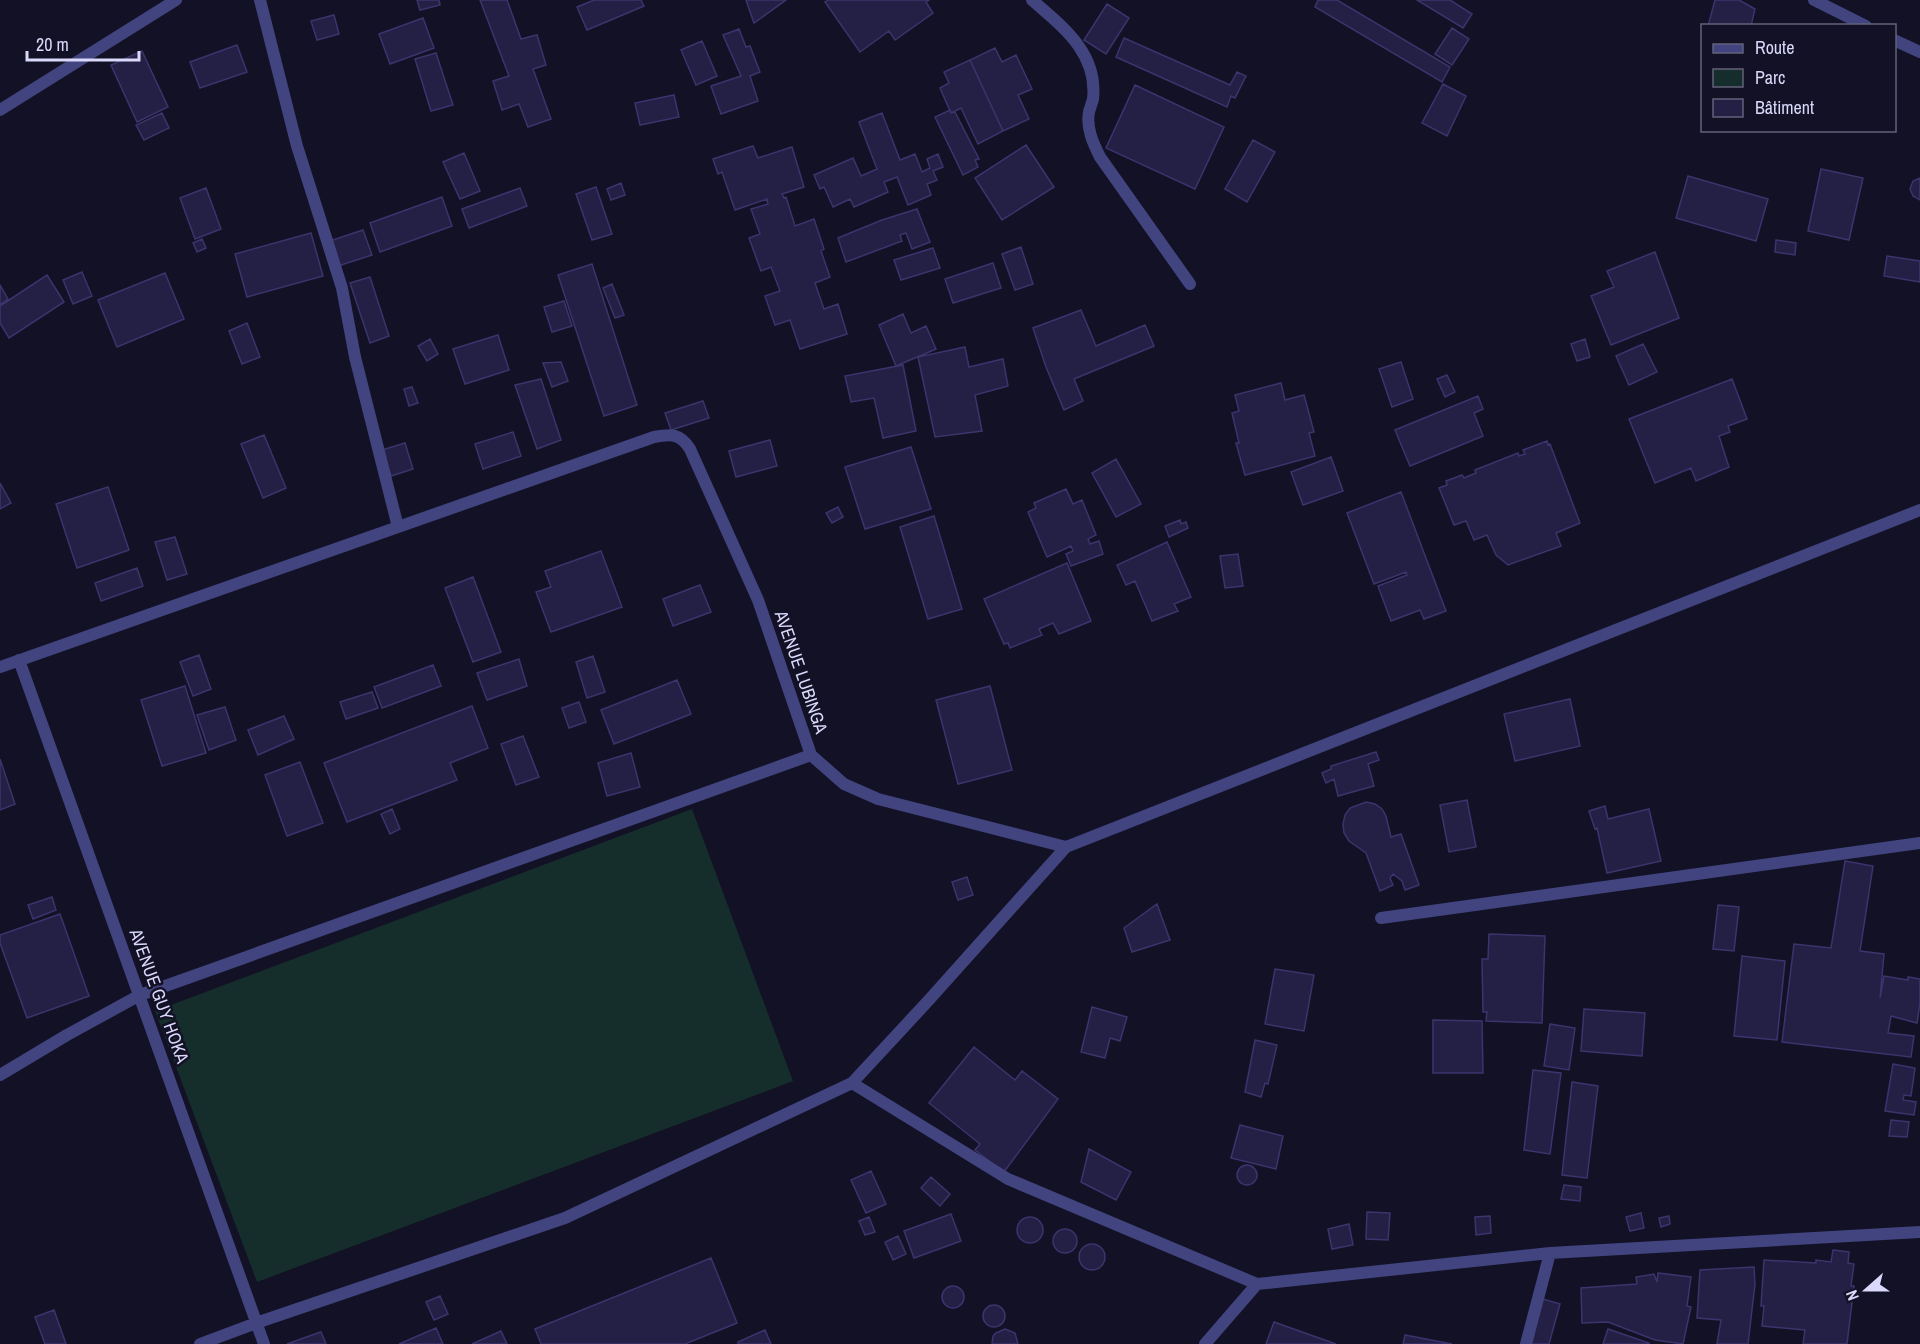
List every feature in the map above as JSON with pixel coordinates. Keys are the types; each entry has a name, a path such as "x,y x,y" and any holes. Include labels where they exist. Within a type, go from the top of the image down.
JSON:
{"street":[{"path":"0,110 176,0"},
{"path":"260,0 297,147 342,288 355,357 398,527"},
{"path":"1032,0 1070,33 1083,51 1090,68 1092,82 1093,100 1088,114 1090,136 1100,157 1190,284"},
{"path":"1814,0 1862,24"},
{"path":"1896,41 1920,52"},
{"name":"AVENUE LUBINGA","path":"0,667 654,437 667,435 684,440 690,449 758,600 811,755"},
{"path":"200,1344 564,1218 852,1083 1066,847 1920,510"},
{"name":"AVENUE GUY HOKA","path":"19,660 264,1344"},
{"path":"0,1075 140,995 811,755 844,784 878,799 1066,847"},
{"path":"1381,918 1920,843"},
{"path":"852,1083 1008,1179 1257,1284 1550,1253 1920,1232"},
{"path":"1526,1344 1550,1253"},
{"path":"1205,1344 1257,1284"}],"green space":[{"path":"692,809 793,1081 257,1282 155,1011"}],"building":[{"path":"417,0 439,0 440,5 420,10"},
{"path":"480,0 507,0 521,39 537,35 546,65 533,69 551,119 528,127 519,104 502,110 493,81 509,76"},
{"path":"594,0 641,0 644,6 587,30 577,7"},
{"path":"746,0 786,0 754,23"},
{"path":"828,0 929,0 926,2 933,13 895,40 889,31 860,52 825,2"},
{"path":"1318,0 1337,0 1450,67 1442,82 1315,7"},
{"path":"1417,0 1450,0 1472,14 1463,28"},
{"path":"1715,0 1739,0 1755,9 1751,24 1709,24"},
{"path":"1107,4 1129,18 1106,54 1084,40"},
{"path":"334,15 339,34 317,40 311,21"},
{"path":"423,18 434,48 390,64 379,34"},
{"path":"1452,28 1469,39 1452,65 1435,54"},
{"path":"739,29 746,47 750,46 760,72 750,76 758,101 721,114 711,86 741,76 723,35"},
{"path":"1124,38 1230,85 1237,72 1246,76 1235,98 1231,96 1227,107 1116,57"},
{"path":"702,41 717,76 696,85 681,50"},
{"path":"237,45 247,72 200,88 190,62"},
{"path":"995,48 1002,62 1016,55 1032,89 1018,95 1029,119 1003,131 970,60"},
{"path":"142,51 168,107 137,122 111,65"},
{"path":"436,53 453,105 431,111 415,59"},
{"path":"970,60 1003,131 978,144 961,108 951,113 940,88 949,83 944,72"},
{"path":"1443,84 1466,96 1447,136 1422,123"},
{"path":"1135,85 1224,127 1195,189 1106,148"},
{"path":"674,95 679,117 640,125 635,103"},
{"path":"950,110 951,113 955,112 979,159 975,160 978,167 963,175 935,117"},
{"path":"162,113 169,128 144,140 136,125"},
{"path":"882,113 900,160 915,154 922,172 930,168 927,159 938,154 943,167 933,171 937,180 927,184 931,195 908,205 897,177 884,182 888,192 854,207 850,199 833,207 824,187 820,189 814,175 853,158 861,176 877,169 859,122"},
{"path":"1253,140 1275,152 1247,202 1225,189"},
{"path":"1026,145 1054,187 1002,220 975,178"},
{"path":"753,146 758,158 792,147 804,187 782,194 784,198 786,197 795,226 814,219 830,277 815,283 824,309 838,304 847,334 800,349 790,320 775,325 765,296 780,291 771,267 761,271 749,238 760,234 751,209 768,204 767,199 735,210 722,172 718,174 713,159"},
{"path":"464,153 480,191 460,199 443,162"},
{"path":"1821,169 1863,178 1849,240 1808,231"},
{"path":"1688,176 1768,199 1756,241 1676,218"},
{"path":"1920,178 1920,200 1913,196 1910,189 1913,181"},
{"path":"621,183 625,195 611,200 607,189"},
{"path":"596,187 612,234 592,240 576,194"},
{"path":"206,188 221,229 195,239 180,198"},
{"path":"520,188 527,206 469,228 462,209"},
{"path":"442,197 452,226 380,252 370,223"},
{"path":"917,209 930,242 912,249 906,233 900,235 902,241 846,262 838,238"},
{"path":"363,230 372,255 338,266 330,241"},
{"path":"311,233 323,276 247,297 235,254"},
{"path":"202,239 206,248 197,252 193,243"},
{"path":"1776,240 1796,243 1795,255 1775,252"},
{"path":"1021,247 1033,284 1015,290 1002,254"},
{"path":"933,248 940,268 901,280 894,260"},
{"path":"1655,252 1679,318 1611,345 1591,296 1614,287 1607,271"},
{"path":"1887,256 1920,261 1920,282 1884,276"},
{"path":"993,263 1001,288 953,303 945,279"},
{"path":"592,264 637,405 604,416 558,275"},
{"path":"82,272 92,296 73,304 63,280"},
{"path":"165,273 184,319 117,347 98,300"},
{"path":"47,275 64,302 9,338 0,323 0,306"},
{"path":"370,277 389,336 370,343 350,283"},
{"path":"612,284 624,315 615,318 603,288"},
{"path":"0,285 8,299 0,305"},
{"path":"564,301 572,326 552,332 544,307"},
{"path":"1081,310 1096,346 1145,325 1154,346 1074,379 1083,401 1064,410 1033,328"},
{"path":"903,314 911,333 926,326 936,349 896,366 879,325"},
{"path":"247,323 260,357 242,364 229,331"},
{"path":"498,335 509,370 465,384 453,349"},
{"path":"430,339 438,354 427,361 418,346"},
{"path":"1585,339 1590,357 1577,361 1571,344"},
{"path":"1643,344 1657,372 1629,385 1616,356"},
{"path":"965,347 969,367 1003,359 1008,386 975,395 982,431 935,437 918,357"},
{"path":"561,362 568,381 552,387 543,363"},
{"path":"1401,362 1413,399 1392,407 1379,369"},
{"path":"903,365 916,431 883,438 874,398 851,402 845,376"},
{"path":"1447,375 1455,392 1445,397 1437,379"},
{"path":"541,379 561,440 537,449 515,385"},
{"path":"1732,379 1747,419 1728,426 1730,432 1719,436 1729,467 1696,481 1691,468 1655,483 1629,419"},
{"path":"1281,383 1285,400 1304,395 1314,432 1309,433 1315,456 1245,475 1236,443 1239,443 1232,413 1239,411 1235,395"},
{"path":"412,387 418,403 409,406 404,389"},
{"path":"1478,396 1483,409 1474,413 1483,436 1410,466 1395,430"},
{"path":"703,401 709,418 671,430 665,413"},
{"path":"513,432 521,456 483,469 475,444"},
{"path":"264,435 286,488 263,498 241,444"},
{"path":"770,440 777,466 736,477 729,451"},
{"path":"1547,441 1580,523 1556,533 1561,546 1508,565 1496,555 1487,535 1474,540 1466,521 1454,525 1439,488 1447,485 1446,481 1462,475 1464,478 1476,473 1475,470 1518,453 1519,456 1525,454 1523,450"},
{"path":"405,443 413,469 391,476 382,450"},
{"path":"911,447 931,509 865,529 845,467"},
{"path":"1331,457 1343,491 1303,505 1291,472"},
{"path":"1116,459 1141,504 1116,517 1092,473"},
{"path":"0,483 11,503 0,509"},
{"path":"108,487 129,550 77,568 56,504"},
{"path":"1066,489 1073,504 1082,500 1096,535 1088,539 1090,544 1099,541 1103,554 1071,566 1066,554 1073,551 1071,546 1047,557 1028,512 1036,508 1034,503"},
{"path":"1401,492 1446,611 1424,619 1420,610 1391,621 1378,586 1407,575 1406,572 1374,584 1347,513"},
{"path":"838,507 843,517 832,523 826,513"},
{"path":"934,516 962,609 928,619 900,527"},
{"path":"1180,520 1181,524 1186,522 1188,528 1169,537 1165,526"},
{"path":"175,537 187,574 167,580 155,542"},
{"path":"1167,542 1191,597 1174,604 1178,611 1152,621 1135,581 1126,585 1117,565"},
{"path":"601,551 622,607 551,632 536,592 551,587 545,571"},
{"path":"1238,554 1243,586 1225,588 1220,556"},
{"path":"1067,563 1091,621 1059,634 1053,623 1039,629 1042,635 1010,648 1008,643 1004,644 984,599"},
{"path":"137,568 143,586 101,601 95,583"},
{"path":"473,577 501,652 473,662 445,588"},
{"path":"700,585 711,612 673,626 663,599"},
{"path":"199,655 211,689 193,696 180,662"},
{"path":"593,656 605,692 587,698 576,662"},
{"path":"519,659 527,686 487,700 477,673"},
{"path":"433,665 441,686 382,708 374,687"},
{"path":"677,680 691,714 614,744 601,710"},
{"path":"185,686 206,753 162,766 141,700"},
{"path":"990,686 1012,770 958,784 936,700"},
{"path":"372,692 378,708 346,719 340,702"},
{"path":"1570,699 1580,746 1515,761 1504,714"},
{"path":"579,702 586,722 569,728 562,708"},
{"path":"472,706 488,748 450,763 457,780 347,822 324,763"},
{"path":"225,707 236,740 209,750 197,715"},
{"path":"284,716 294,739 258,755 248,730"},
{"path":"523,736 539,777 516,785 501,744"},
{"path":"1376,752 1379,760 1368,764 1374,786 1338,796 1334,779 1326,783 1322,773 1331,769 1331,766"},
{"path":"631,753 640,787 607,796 598,763"},
{"path":"0,759 15,804 0,810"},
{"path":"300,762 323,823 287,836 265,775"},
{"path":"1467,800 1476,847 1449,852 1440,805"},
{"path":"1366,802 1382,809 1391,837 1401,834 1419,885 1405,890 1402,881 1393,874 1390,878 1393,885 1380,891 1366,853 1349,841 1344,833 1345,815 1350,808"},
{"path":"1605,806 1608,819 1649,809 1661,861 1607,873 1597,828 1595,829 1589,811"},
{"path":"392,809 400,829 390,834 381,814"},
{"path":"1845,861 1873,866 1860,951 1884,954 1880,998 1884,976 1908,980 1908,977 1920,979 1917,1023 1891,1016 1888,1033 1914,1036 1911,1057 1782,1042 1794,944 1831,948"},
{"path":"967,877 973,895 958,900 952,882"},
{"path":"52,897 56,910 33,919 28,905"},
{"path":"1157,904 1170,940 1132,952 1124,928"},
{"path":"1718,905 1739,907 1734,951 1713,949"},
{"path":"60,914 89,996 27,1018 0,943 0,935"},
{"path":"1489,934 1545,936 1542,1023 1486,1021 1487,1012 1483,1012 1482,959 1488,959"},
{"path":"1742,956 1785,961 1777,1040 1734,1036"},
{"path":"1275,969 1314,975 1304,1031 1265,1024"},
{"path":"1092,1007 1127,1017 1120,1041 1110,1038 1105,1058 1081,1052"},
{"path":"1584,1009 1645,1013 1642,1056 1581,1051"},
{"path":"1433,1020 1482,1021 1483,1073 1433,1073"},
{"path":"1550,1024 1575,1028 1569,1070 1544,1066"},
{"path":"1255,1040 1277,1045 1268,1084 1265,1083 1261,1097 1245,1092"},
{"path":"974,1047 1015,1080 1022,1071 1058,1099 1004,1172 975,1150 980,1144 929,1103"},
{"path":"1893,1064 1915,1068 1911,1096 1904,1095 1903,1100 1916,1102 1914,1115 1885,1111"},
{"path":"1533,1070 1561,1073 1550,1154 1524,1150"},
{"path":"1572,1082 1598,1086 1587,1178 1562,1175"},
{"path":"1891,1120 1909,1122 1907,1137 1889,1136"},
{"path":"1240,1125 1283,1136 1276,1169 1231,1158"},
{"path":"1089,1149 1131,1172 1116,1200 1081,1182"},
{"path":"1247,1165 1254,1168 1257,1175 1254,1182 1247,1185 1240,1182 1237,1175 1240,1168"},
{"path":"871,1171 886,1204 866,1213 851,1180"},
{"path":"931,1177 950,1194 940,1206 921,1188"},
{"path":"1564,1185 1581,1187 1580,1201 1561,1199"},
{"path":"1367,1212 1390,1213 1388,1240 1366,1239"},
{"path":"1641,1213 1644,1228 1630,1231 1626,1217"},
{"path":"951,1214 961,1241 914,1258 904,1231"},
{"path":"1490,1216 1491,1233 1476,1235 1475,1217"},
{"path":"1669,1216 1670,1224 1661,1227 1659,1218"},
{"path":"869,1217 875,1232 865,1235 859,1221"},
{"path":"1030,1217 1039,1221 1043,1230 1039,1239 1030,1243 1021,1239 1017,1230 1021,1221"},
{"path":"1349,1224 1353,1245 1332,1249 1328,1229"},
{"path":"1065,1229 1073,1233 1077,1241 1073,1249 1065,1253 1057,1249 1053,1241 1057,1233"},
{"path":"898,1236 906,1254 893,1260 885,1242"},
{"path":"1092,1244 1101,1248 1105,1257 1101,1266 1092,1270 1083,1266 1079,1257 1083,1248"},
{"path":"1833,1250 1849,1252 1848,1263 1854,1264 1851,1286 1854,1286 1847,1344 1803,1344 1805,1330 1762,1326 1764,1260 1831,1262"},
{"path":"711,1258 737,1323 685,1344 541,1344 535,1329"},
{"path":"1754,1267 1755,1284 1748,1344 1717,1344 1721,1320 1697,1318 1700,1270"},
{"path":"1658,1273 1691,1277 1687,1306 1691,1307 1683,1344 1655,1340 1608,1322 1582,1323 1581,1288 1637,1284 1636,1277 1654,1274 1657,1282"},
{"path":"953,1286 961,1289 964,1297 961,1305 953,1308 945,1305 942,1297 945,1289"},
{"path":"440,1296 448,1314 434,1320 426,1302"},
{"path":"1543,1299 1560,1304 1549,1344 1530,1344"},
{"path":"994,1305 1002,1308 1005,1316 1002,1324 994,1327 986,1324 983,1316 986,1308"},
{"path":"54,1310 66,1344 45,1344 35,1317"},
{"path":"1274,1322 1336,1344 1266,1344"},
{"path":"436,1328 443,1344 399,1344"},
{"path":"1005,1329 1015,1333 1018,1344 992,1344 993,1336"},
{"path":"1608,1329 1649,1343 1603,1344"},
{"path":"765,1330 771,1344 738,1344 738,1342"},
{"path":"501,1331 507,1344 472,1344"},
{"path":"321,1332 326,1344 287,1344 312,1335"},
{"path":"1405,1335 1452,1344 1403,1344"}]}
